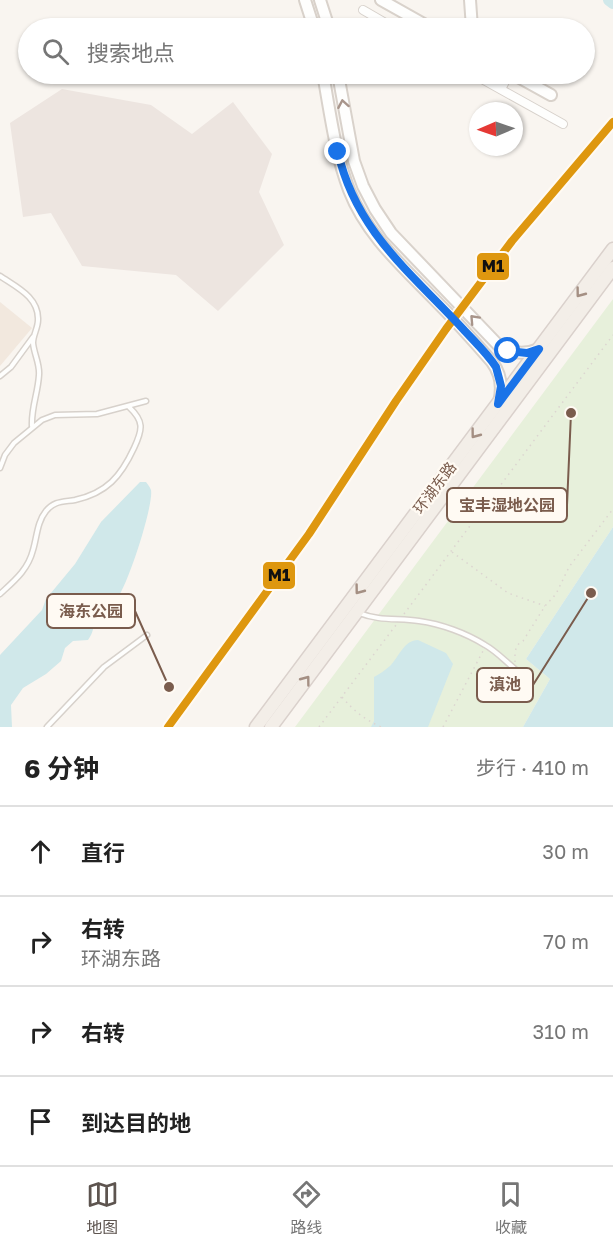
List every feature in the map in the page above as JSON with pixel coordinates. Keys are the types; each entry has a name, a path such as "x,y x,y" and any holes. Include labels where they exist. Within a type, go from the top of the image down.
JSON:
{"main road":[{"path":"305,0 311,18"},
{"path":"320,0 326,18"},
{"path":"381,0 413,18"},
{"path":"470,0 471,18"},
{"path":"325,84 340,165 362,217 397,262 435,299 492,362 500,379 501,392 498,404"},
{"path":"340,84 354,161 363,186 391,233 500,347 520,353 539,349"},
{"path":"530,84 551,95"},
{"name":"环湖东路","path":"256,727 613,249"},
{"name":"环湖东路","path":"270,727 613,268"}],"street":[{"path":"363,10 377,18"},
{"path":"492,84 562,124"},
{"path":"501,89 504,84"}],"lane":[{"path":"0,276 24,291 35,305 38,323 33,345 39,365 39,375 31,414 32,427"},
{"path":"0,376 11,367 34,336"},
{"path":"0,468 14,442 42,420 56,415 98,414 146,401"},
{"path":"0,594 24,571 43,514 52,504 84,498 110,485 121,474 138,439 141,425 139,416 129,407"},
{"path":"357,612 378,619 422,621 462,633 486,645 514,669"},
{"path":"47,727 104,667 147,635"}],"path":[{"path":"319,727 613,335"},
{"path":"514,669 516,648 556,594 569,567 613,509"},
{"path":"451,552 497,586 517,597 545,606"},
{"path":"443,727 486,645"},
{"path":"342,696 353,710 381,727"}],"shaded area":[{"path":"62,89 151,105 192,134 233,102 272,154 259,192 284,245 218,311 176,275 82,266 51,213 23,217 10,123"},
{"path":"0,302 32,328 0,366"}],"green space":[{"path":"613,299 613,527 526,659 550,679 523,727 295,727"}],"water":[{"path":"140,482 146,482 150,487 151,499 138,548 120,594 111,604 97,606 93,631 88,640 73,641 65,648 61,661 46,674 23,688 11,705 12,727 0,727 0,655 42,610 46,599 75,564 101,522"},
{"path":"613,527 613,727 523,727 550,679 526,659"},
{"path":"418,640 446,653 453,664 428,727 371,727 374,721 374,677 390,666 409,643"}],"waterway":[{"path":"609,0 613,3"}],"transit line":[{"name":"M1","path":"168,727 309,534 446,329 512,241 613,122"}],"place":[{"name":"宝丰湿地公园","path":"571,413"},
{"name":"滇池","path":"591,593"},
{"name":"海东公园","path":"169,687"}],"route":[{"path":"338,152 340,165 350,192 362,217 380,242 496,367 501,386 498,404 539,349 527,353 508,351"}]}
